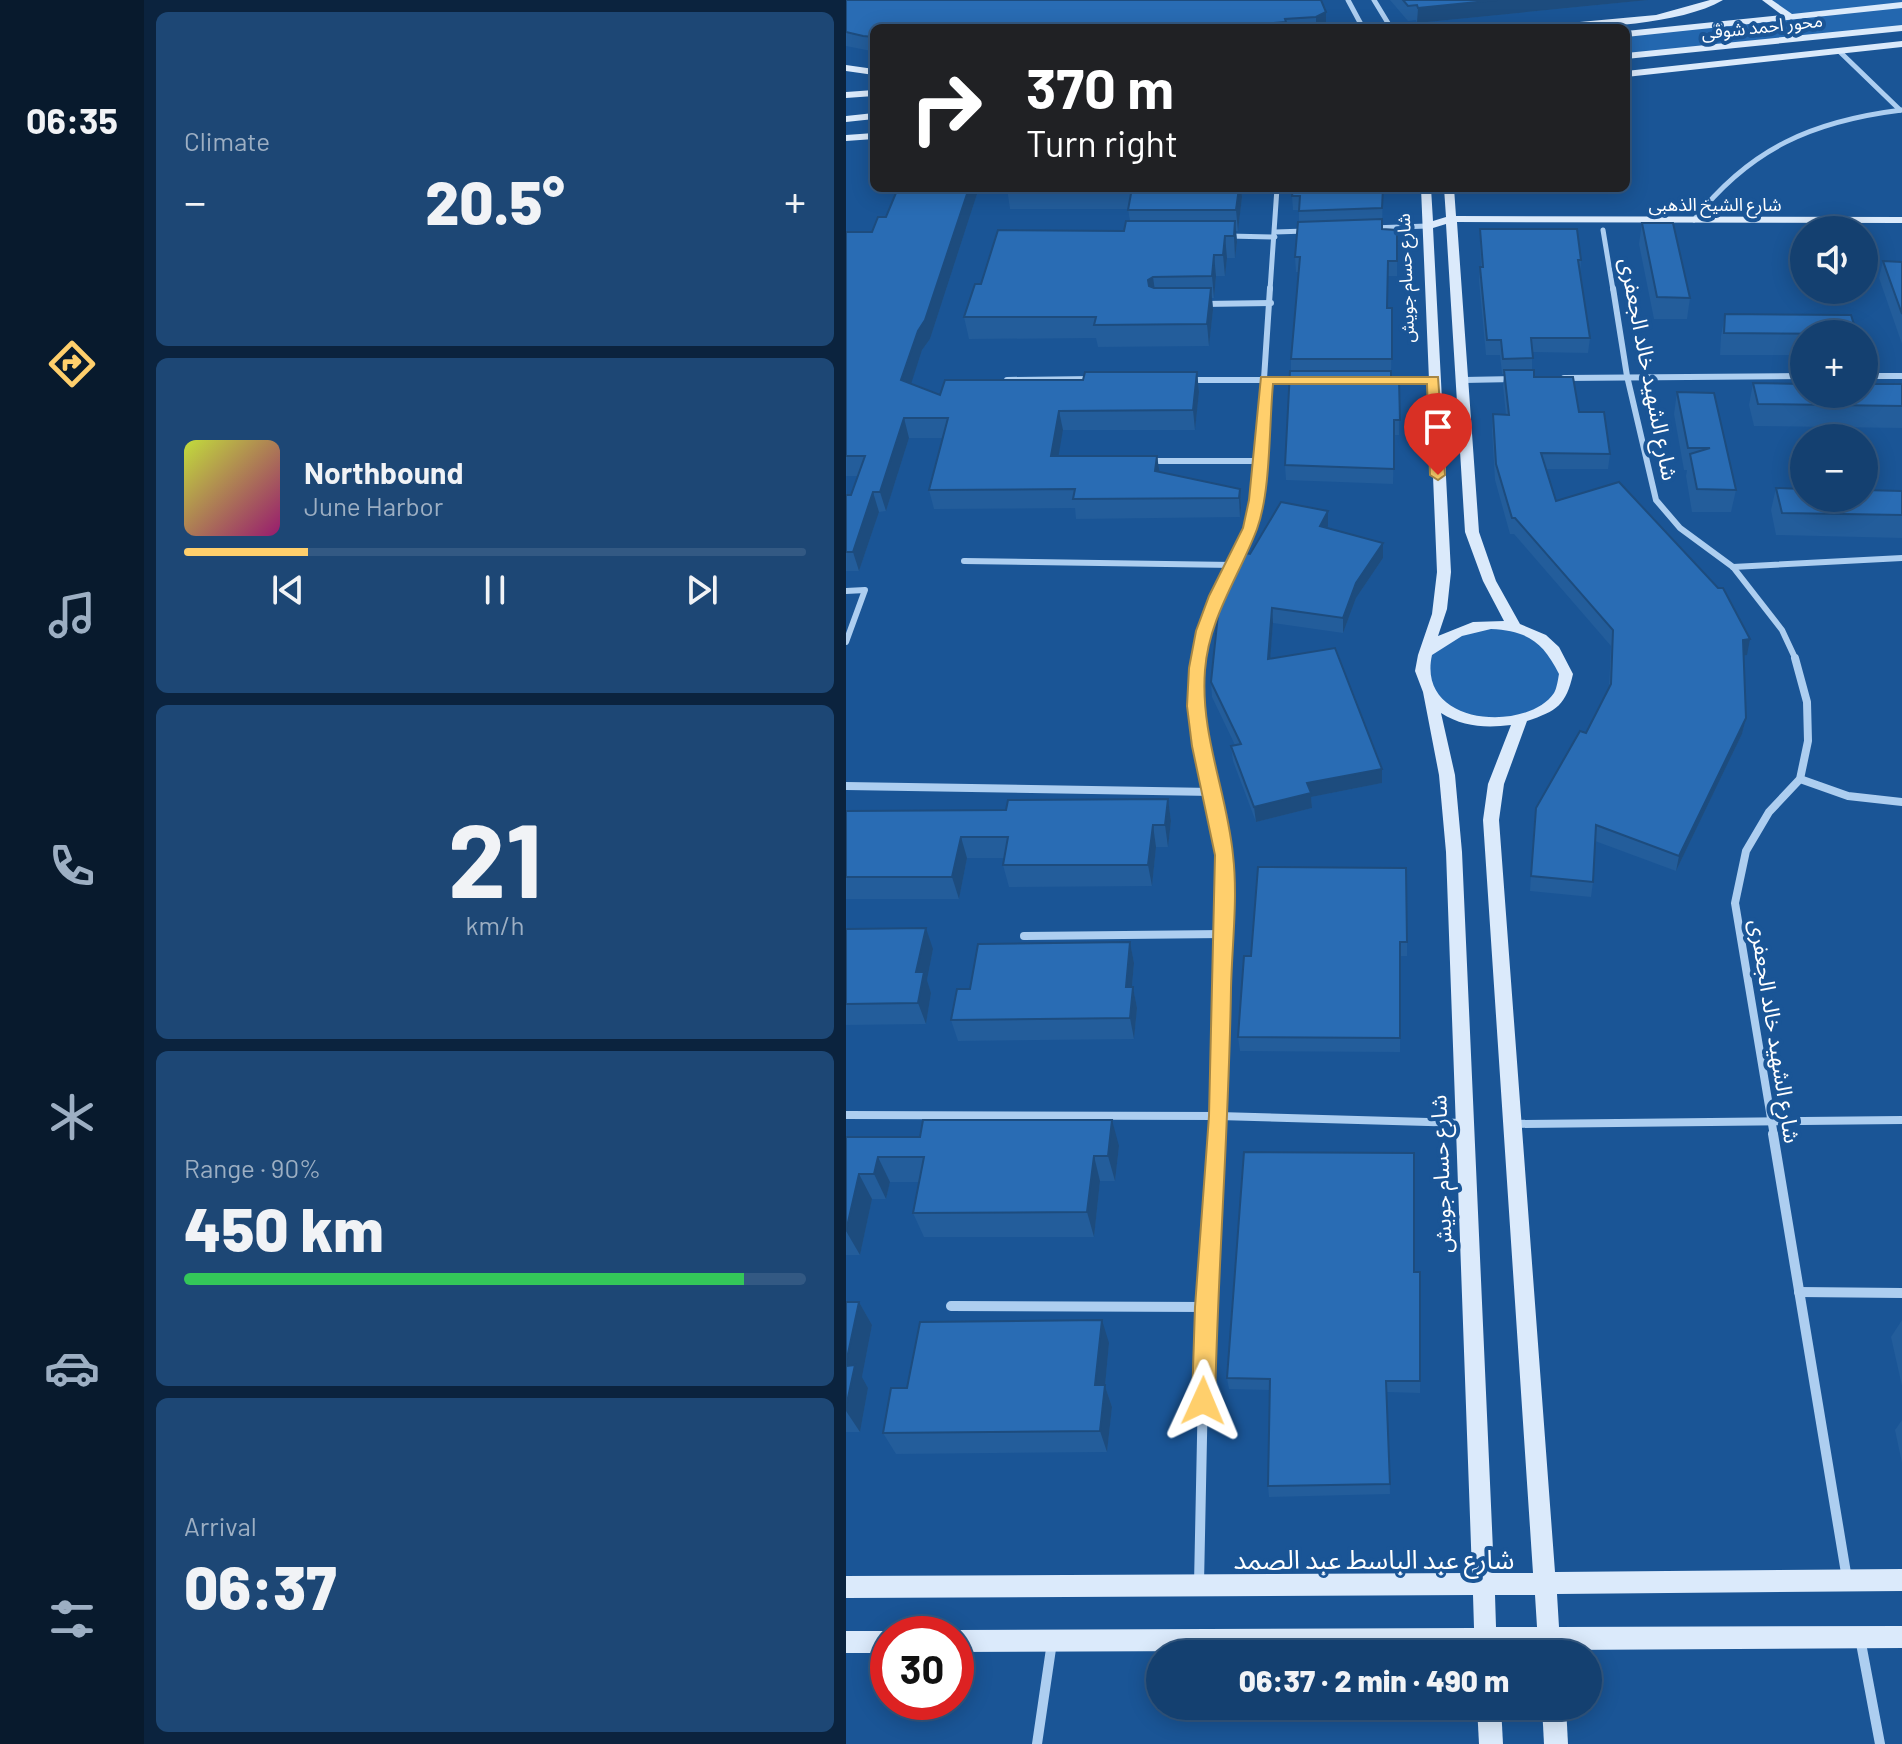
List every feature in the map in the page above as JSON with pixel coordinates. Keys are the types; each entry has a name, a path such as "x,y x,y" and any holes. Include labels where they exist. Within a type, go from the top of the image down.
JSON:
{"street":[{"path":"1348,0 1361,24"},
{"path":"1374,0 1389,24"},
{"path":"1591,24 1657,18 1719,0"},
{"path":"1766,0 1791,17 1836,29 1883,30"},
{"name":"محور احمد شوقى","path":"1630,34 1902,5"},
{"name":"محور احمد شوقى","path":"1630,56 1902,28"},
{"path":"1630,74 1902,44"},
{"path":"1839,51 1901,110"},
{"path":"846,68 870,71"},
{"path":"846,95 870,93"},
{"path":"1694,220 1712,193 1737,169 1765,150 1830,122 1901,110"},
{"path":"846,119 870,116"},
{"path":"846,138 870,136"},
{"path":"1199,1587 1206,1307 1219,1116 1224,855 1201,746 1196,706 1197,668 1204,631 1250,528 1260,461 1277,192"},
{"name":"شارع حسام جويش","path":"1426,192 1444,572 1440,611 1428,651"},
{"path":"1449,192 1472,532 1480,563 1494,595 1515,627"},
{"name":"شارع الشيخ الذهبى","path":"1427,226 1694,220 1902,220"},
{"name":"شارع الشيخ الذهبى","path":"1452,225 1790,231"},
{"path":"1366,228 1427,226"},
{"path":"1215,236 1321,230"},
{"name":"شارع الشهيد خالد الجعفرى","path":"1603,230 1627,376 1656,500 1680,528 1733,567 1782,630 1798,665 1807,702 1800,779 1769,812 1746,851 1735,903 1847,1580"},
{"path":"1878,231 1902,231"},
{"path":"1199,304 1271,303"},
{"path":"1553,378 1790,376"},
{"path":"1878,376 1902,376"},
{"path":"1007,380 1097,379"},
{"path":"1174,379 1312,380"},
{"path":"1464,380 1523,379"},
{"path":"1373,380 1434,380"},
{"path":"1146,461 1260,461"},
{"path":"1733,567 1902,558"},
{"path":"964,561 1233,565"},
{"path":"846,591 865,590 846,642"},
{"path":"1489,624 1515,627 1537,636 1554,649 1564,665 1565,682 1558,699 1542,712 1520,721 1494,724 1468,719 1446,709 1429,694 1423,680 1422,665 1428,651 1443,637 1464,628 1489,624"},
{"name":"شارع حسام جويش","path":"1429,694 1439,733 1452,818 1486,1640"},
{"path":"1520,721 1496,784 1491,820 1550,1640"},
{"path":"1800,779 1848,796 1902,802"},
{"path":"846,786 1213,792"},
{"path":"1024,936 1224,934"},
{"path":"846,1115 1219,1116 1463,1123"},
{"path":"1512,1124 1902,1120"},
{"path":"1799,1292 1902,1293"},
{"path":"951,1306 1206,1307"},
{"name":"شارع عبد الباسط عبد الصمد","path":"846,1587 1902,1580"},
{"path":"1860,1637 1880,1744"},
{"path":"1602,1644 1902,1637"},
{"path":"974,1641 1146,1642"},
{"path":"1037,1744 1052,1641"},
{"path":"846,1642 870,1642"},
{"path":"1490,1720 1491,1744"},
{"path":"1555,1720 1556,1744"}],"shaded area":[{"path":"1766,0 1902,0 1902,28 1630,56 1630,34 1789,17"},
{"path":"1489,624 1537,636 1564,665 1558,699 1520,721 1468,719 1429,694 1428,651 1443,637"}],"building":[{"path":"846,0 1321,0 1326,12 1316,17 1261,24 870,24 870,37 846,32"},
{"path":"1403,0 1497,0 1418,8 1417,5 1408,6"},
{"path":"896,192 968,192 925,320 918,331 901,380 940,395 945,380 1083,380 1085,372 1197,372 1193,410 1059,411 1051,456 1157,456 1155,471 1240,489 1239,498 1073,499 1075,489 929,490 948,418 904,418 880,492 873,492 853,552 846,552 846,495 851,495 865,456 846,456 846,232 872,232 878,217 886,217"},
{"path":"1131,192 1238,192 1236,210 1128,210"},
{"path":"1292,192 1383,192 1382,208 1299,211 1300,196 1292,196"},
{"path":"1382,219 1382,229 1397,230 1397,261 1388,261 1387,308 1392,308 1392,359 1291,359 1300,257 1295,257 1298,222"},
{"path":"1126,221 1235,221 1234,236 1225,236 1223,255 1214,255 1212,276 1153,277 1148,280 1149,286 1154,288 1211,288 1207,324 1094,325 1096,317 964,317 975,284 981,284 998,230 1124,231"},
{"path":"1642,223 1673,223 1690,298 1657,297"},
{"path":"1480,229 1577,229 1581,260 1578,260 1590,338 1531,338 1533,358 1503,359 1501,340 1487,340"},
{"path":"1883,261 1902,262 1902,314"},
{"path":"1725,314 1851,315 1853,320 1790,320 1790,333 1724,333"},
{"path":"1504,370 1534,370 1534,377 1573,377 1579,412 1604,412 1610,454 1541,453 1556,501 1619,482 1718,588 1723,588 1750,639 1743,640 1746,718 1679,856 1596,825 1593,882 1531,876 1536,808 1580,731 1586,733 1611,684 1613,630 1512,518 1496,464 1493,414 1509,415"},
{"path":"1290,371 1391,371 1391,380 1399,380 1400,420 1394,420 1394,469 1285,465"},
{"path":"1753,383 1790,384 1790,404 1758,404"},
{"path":"1878,384 1902,384 1902,406 1878,406"},
{"path":"1677,392 1714,393 1736,490 1697,489 1690,454 1710,448 1688,448"},
{"path":"1776,488 1790,488 1790,512 1878,512 1878,490 1902,491 1902,515 1782,513"},
{"path":"1281,502 1328,511 1320,526 1383,543 1356,583 1343,618 1272,608 1268,659 1335,648 1382,769 1307,783 1311,793 1254,807 1231,746 1241,744 1211,682 1220,595 1245,553 1250,554"},
{"path":"1168,799 1165,825 1153,825 1148,865 1003,865 1008,837 961,837 952,877 846,877 846,811 1006,810 1008,800"},
{"path":"1258,867 1406,868 1407,942 1400,942 1400,1038 1238,1037 1244,956 1251,956"},
{"path":"926,928 916,972 924,972 918,1003 846,1004 846,929"},
{"path":"1130,942 1126,987 1133,987 1130,1018 951,1020 957,989 970,989 978,944"},
{"path":"923,1120 1112,1120 1108,1156 1094,1156 1087,1212 913,1213 924,1157 878,1157 874,1174 859,1174 846,1231 846,1137 920,1137"},
{"path":"1244,1152 1414,1153 1414,1272 1420,1272 1420,1381 1386,1381 1390,1484 1268,1486 1270,1379 1227,1378"},
{"path":"846,1302 859,1302 846,1363"},
{"path":"1102,1320 1095,1385 1105,1385 1100,1431 883,1433 891,1388 907,1388 920,1322"},
{"path":"855,1365 846,1407 846,1366"}],"route":[{"path":"1203,1401 1219,1116 1224,855 1201,746 1196,706 1197,668 1204,631 1217,596 1250,528 1256,500 1266,380 1434,380 1438,475"}]}
